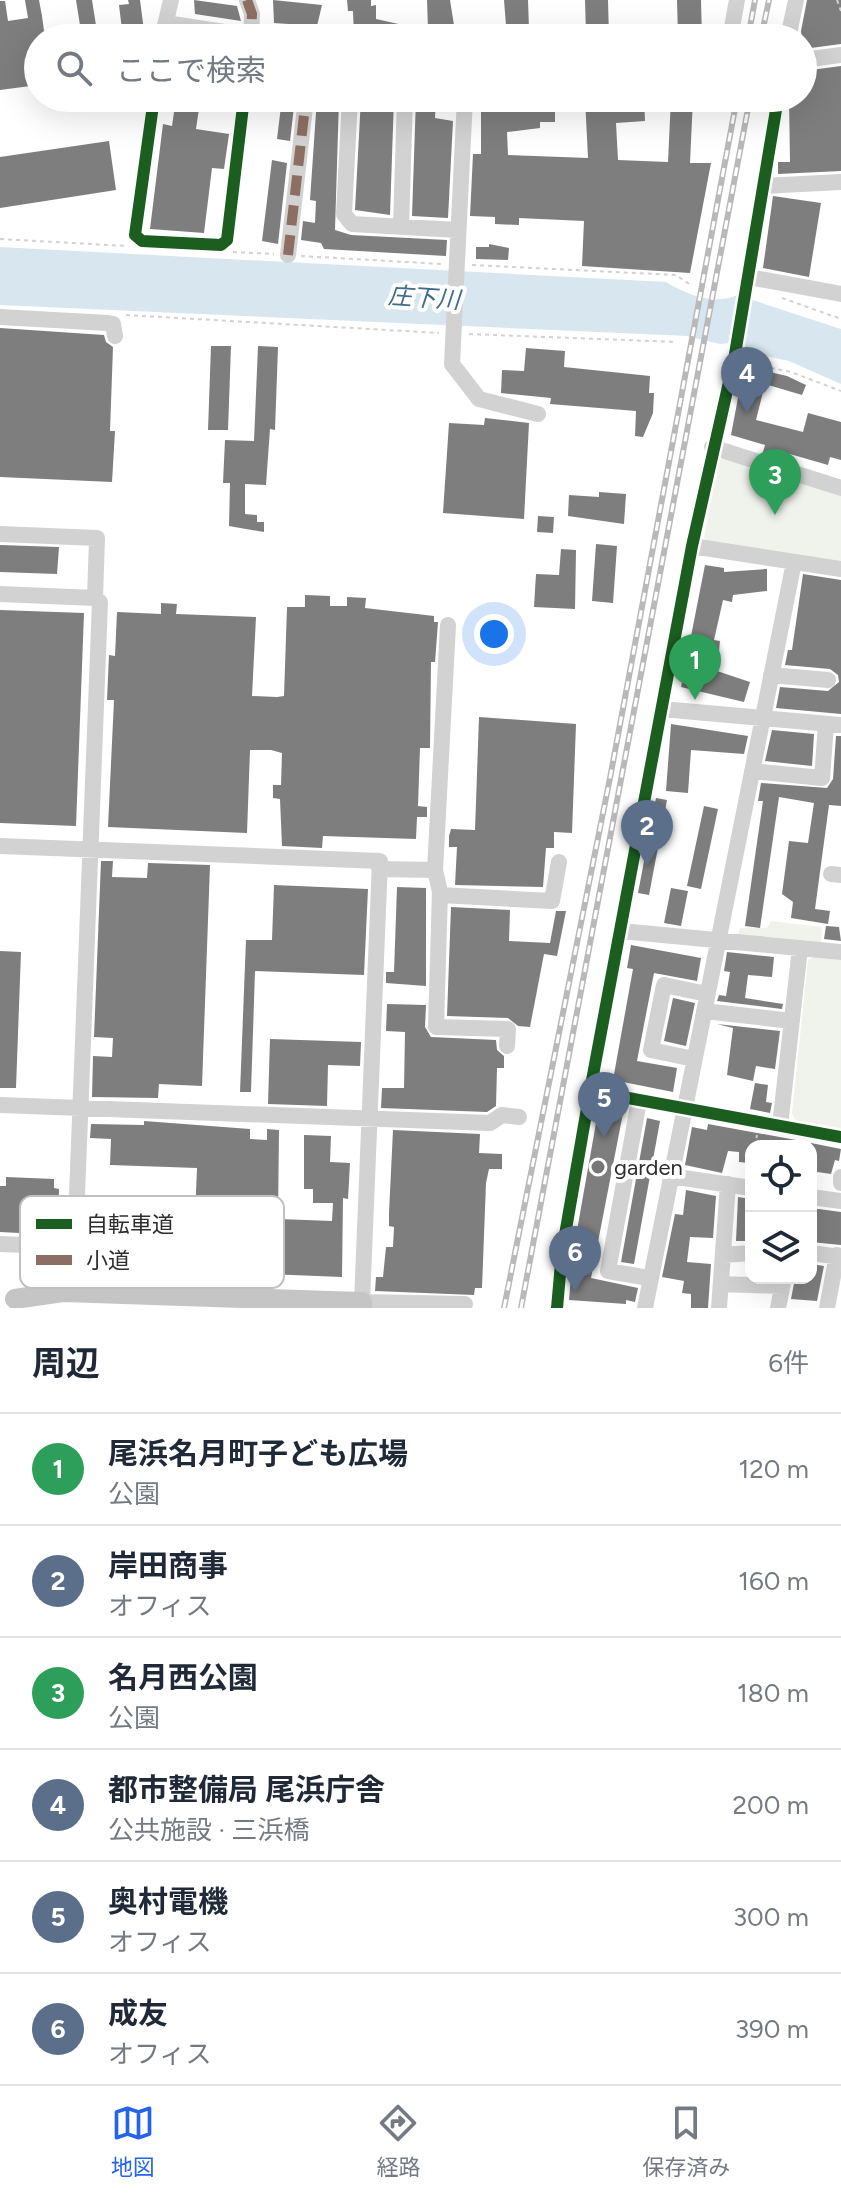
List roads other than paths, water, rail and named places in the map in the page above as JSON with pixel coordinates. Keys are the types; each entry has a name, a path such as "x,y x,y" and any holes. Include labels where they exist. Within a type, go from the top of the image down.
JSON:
{"main road":[{"path":"8,1299 63,1292 362,1305"},
{"path":"8,1299 256,1308"}],"street":[{"path":"165,24 171,0"},
{"path":"247,0 253,24"},
{"path":"733,24 737,0"},
{"path":"791,24 796,0"},
{"path":"817,58 841,55"},
{"path":"152,112 135,235 142,241 221,245 227,240 242,112"},
{"path":"288,255 304,112"},
{"path":"349,112 344,214 352,224 458,230"},
{"path":"401,226 405,112"},
{"path":"464,112 452,364 479,399 538,414"},
{"path":"557,1308 562,1252 590,1091 692,546 748,286 776,112"},
{"path":"763,186 841,182"},
{"path":"748,286 841,294"},
{"path":"0,317 108,323 113,324 115,336"},
{"path":"712,447 841,488"},
{"path":"0,534 97,538 95,598"},
{"path":"692,546 841,569"},
{"path":"645,1308 794,562"},
{"path":"0,594 95,598 100,602 77,1196"},
{"path":"448,625 435,870 440,895 436,1027 508,1029 507,1046"},
{"path":"771,675 828,680"},
{"path":"662,709 833,724 822,778 752,771"},
{"path":"0,846 380,861 362,1305 465,1304"},
{"path":"440,895 552,901 559,862"},
{"path":"379,869 435,870"},
{"path":"621,931 841,952"},
{"path":"780,1126 800,948"},
{"path":"694,1059 651,1050 664,985 705,1002 792,1021"},
{"path":"590,1091 780,1126 802,1139 841,1137"},
{"path":"639,1101 608,1271 649,1278"},
{"path":"0,1105 490,1123 502,1115 519,1117"},
{"path":"670,1176 745,1187"},
{"path":"719,1308 728,1184"},
{"path":"817,1198 841,1201"},
{"path":"0,1244 20,1245"},
{"path":"723,1255 745,1253"},
{"path":"817,1254 839,1256 827,1308"},
{"path":"721,1284 745,1283"},
{"path":"778,1308 783,1284"}],"water":[{"name":"庄下川","path":"0,247 666,282 682,291 710,299 737,295 841,329 841,384 789,361 746,352 730,343 720,344 687,336 0,305"}],"railway":[{"path":"751,24 755,0"},
{"path":"764,24 769,0"},
{"path":"504,1308 610,778 734,112"},
{"path":"521,1308 747,112"}],"place":[{"name":"都市整備局 尾浜庁舎","path":"747,413"},
{"name":"名月西公園","path":"775,515"},
{"name":"尾浜名月町子ども広場","path":"695,700"},
{"name":"岸田商事","path":"647,866"},
{"name":"奥村電機","path":"604,1138"},
{"name":"garden","path":"598,1167"},
{"name":"成友","path":"575,1292"}]}
